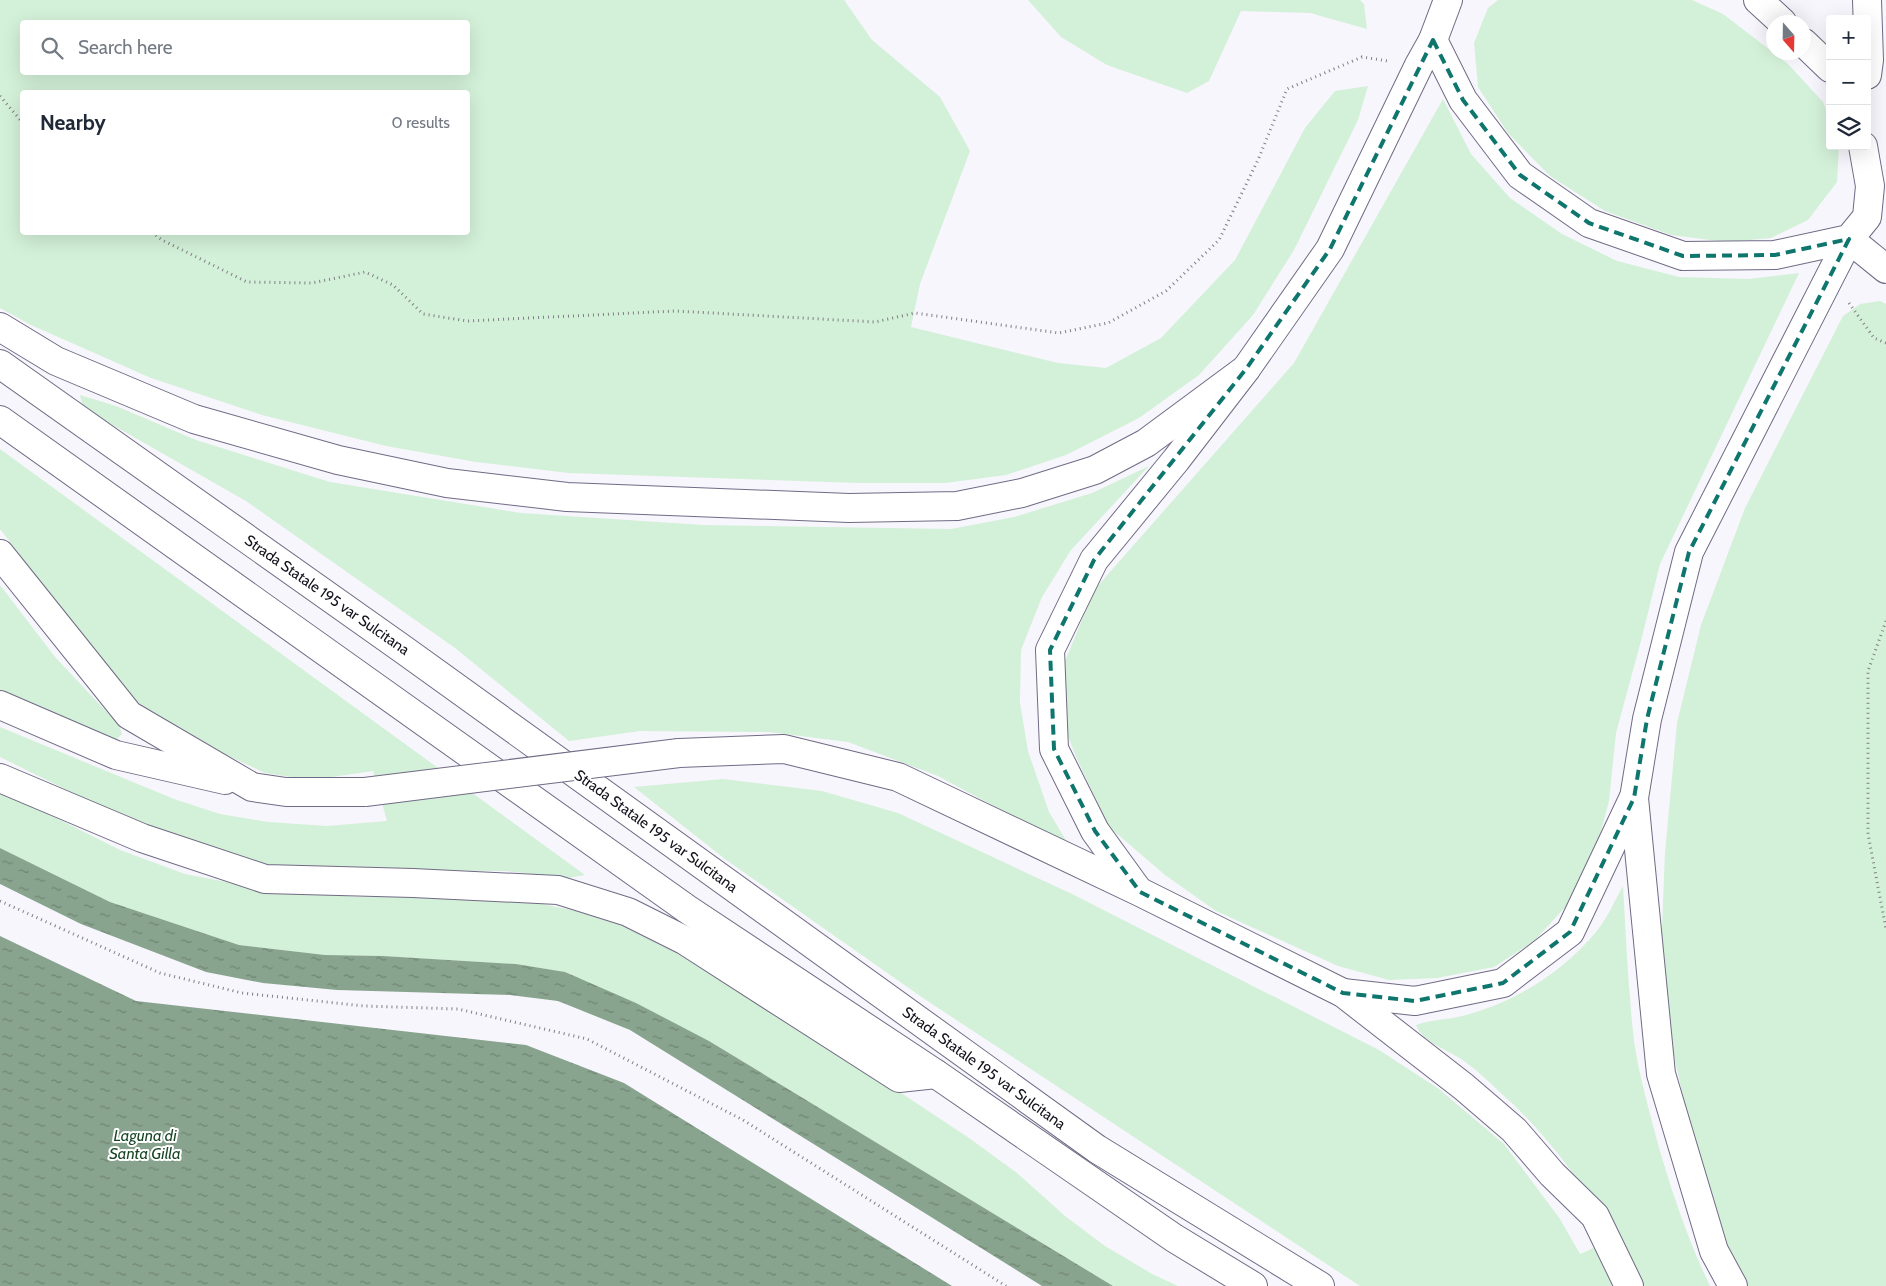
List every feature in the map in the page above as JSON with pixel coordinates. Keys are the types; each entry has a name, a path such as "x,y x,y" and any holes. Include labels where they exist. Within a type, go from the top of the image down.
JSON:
{"main road":[{"path":"1140,892 1095,831 1054,749 1050,650 1094,560 1176,460 1246,369 1330,249 1419,65 1433,40 1448,0"},
{"path":"1758,0 1774,15"},
{"path":"1867,0 1869,60"},
{"path":"1433,40 1463,100 1520,175 1589,223 1683,256 1775,255 1849,239"},
{"path":"1811,50 1826,64"},
{"path":"1733,1286 1714,1251 1661,1074 1634,798 1647,720 1689,552 1849,239 1867,217 1878,193 1864,150"},
{"path":"1849,239 1886,269"},
{"path":"0,327 56,361 194,419 338,460 438,481 567,497 849,508 957,506 1022,493 1095,470 1146,444 1246,369"},
{"name":"Strada Statale 195 var Sulcitana","path":"0,364 396,644 1097,1150 1320,1286"},
{"name":"Strada Statale 195 var Sulcitana","path":"0,420 687,909 936,1074 1174,1238 1253,1286"},
{"path":"0,554 129,715 252,787"},
{"path":"0,706 116,755 252,787 286,792 365,792 679,753 784,749 898,777 1140,892 1343,993 1464,1087 1514,1130 1552,1174 1595,1216 1629,1286"},
{"path":"0,778 142,838 265,879 413,883 558,890 628,912 684,940 899,1078 936,1074"},
{"path":"1343,993 1414,1001 1503,983 1570,932 1634,798"}],"path":[{"path":"156,235 162,240 247,282 312,283 365,272 393,285 423,314 467,321 676,311 875,322 915,313 1059,334 1108,323 1166,291 1219,240 1258,160 1287,89 1362,58 1419,65"},
{"path":"0,96 20,120"},
{"path":"1830,276 1874,338 1886,343"},
{"path":"1886,621 1868,671 1868,834 1886,928"},
{"path":"0,901 160,973 242,993 364,1006 458,1009 587,1039 742,1120 1006,1286"}],"highlighted area":[{"path":"1433,40 1463,100 1520,175 1589,223 1683,256 1775,255 1849,239 1689,552 1647,719 1634,798 1570,932 1503,983 1415,1001 1343,993 1140,892 1095,831 1054,749 1050,650 1094,560 1246,369 1330,249"}],"shaded area":[{"path":"0,0 844,0 872,40 940,97 970,151 920,284 911,327 1058,363 1106,368 1161,338 1235,260 1305,128 1335,91 1368,86 1358,120 1294,250 1253,315 1199,375 1139,418 1066,455 1006,475 945,483 858,483 569,473 476,462 386,446 262,415 151,378 31,325 0,308"},
{"path":"1028,0 1360,0 1364,4 1367,29 1310,13 1241,11 1209,81 1187,93 1107,65 1061,37"},
{"path":"1498,0 1692,0 1723,14 1766,47 1766,60 1783,60 1823,102 1826,110 1826,150 1839,150 1837,182 1808,220 1771,238 1726,242 1671,235 1605,211 1550,176 1508,133 1478,87 1474,43 1488,8"},
{"path":"1443,99 1471,154 1510,198 1562,234 1617,261 1679,277 1749,279 1799,273 1660,564 1616,733 1609,801 1599,839 1570,902 1534,941 1494,967 1437,978 1389,980 1338,966 1216,911 1165,875 1109,827 1076,757 1065,728 1065,661 1095,589 1294,363"},
{"path":"1880,301 1886,304 1886,1286 1741,1286 1715,1214 1688,1119 1664,1011 1661,951 1665,853 1677,723 1701,625 1745,508 1843,316 1860,304"},
{"path":"80,395 116,406 196,440 330,482 521,513 703,525 951,529 1014,517 1092,493 1149,466 1071,550 1042,597 1021,650 1020,703 1028,751 1049,812 1070,847 938,776 848,742 769,732 640,731 569,741 455,648 246,501 83,408"},
{"path":"0,449 585,875 568,878 505,871 304,870 236,860 158,835 0,757 0,727 174,799 220,814 268,822 327,826 387,821 373,771 311,780 265,773 220,752 156,717 127,693 0,529"},
{"path":"0,585 55,657 119,725 122,734 114,742 0,693"},
{"path":"723,779 822,791 898,813 1072,894 1379,1050 1439,1089 1504,1144 1560,1219 1580,1254 1614,1239 1582,1185 1541,1134 1513,1104 1470,1066 1424,1037 1416,1025 1478,1012 1497,1005 1534,986 1567,961 1596,932 1623,886 1630,1002 1639,1067 1669,1180 1681,1216 1710,1286 1360,1286 923,998 725,859 634,787"},
{"path":"0,790 120,850 185,874 275,891 359,897 462,896 523,900 576,911 634,929 684,949 969,1138 1017,1173 1065,1216 1105,1246 1152,1274 1178,1286 1113,1286 709,1041 565,972 516,964 383,956 325,955 239,945 110,902 0,848"}],"water":[{"path":"0,848 110,902 239,945 325,955 383,956 516,964 565,972 636,1003 709,1041 1113,1286 1042,1286 630,1030 558,1001 510,995 337,990 263,983 206,972 81,924 0,884"},
{"name":"Laguna di Santa Gilla","path":"0,936 136,1001 526,1045 624,1083 952,1286 0,1286"}]}
